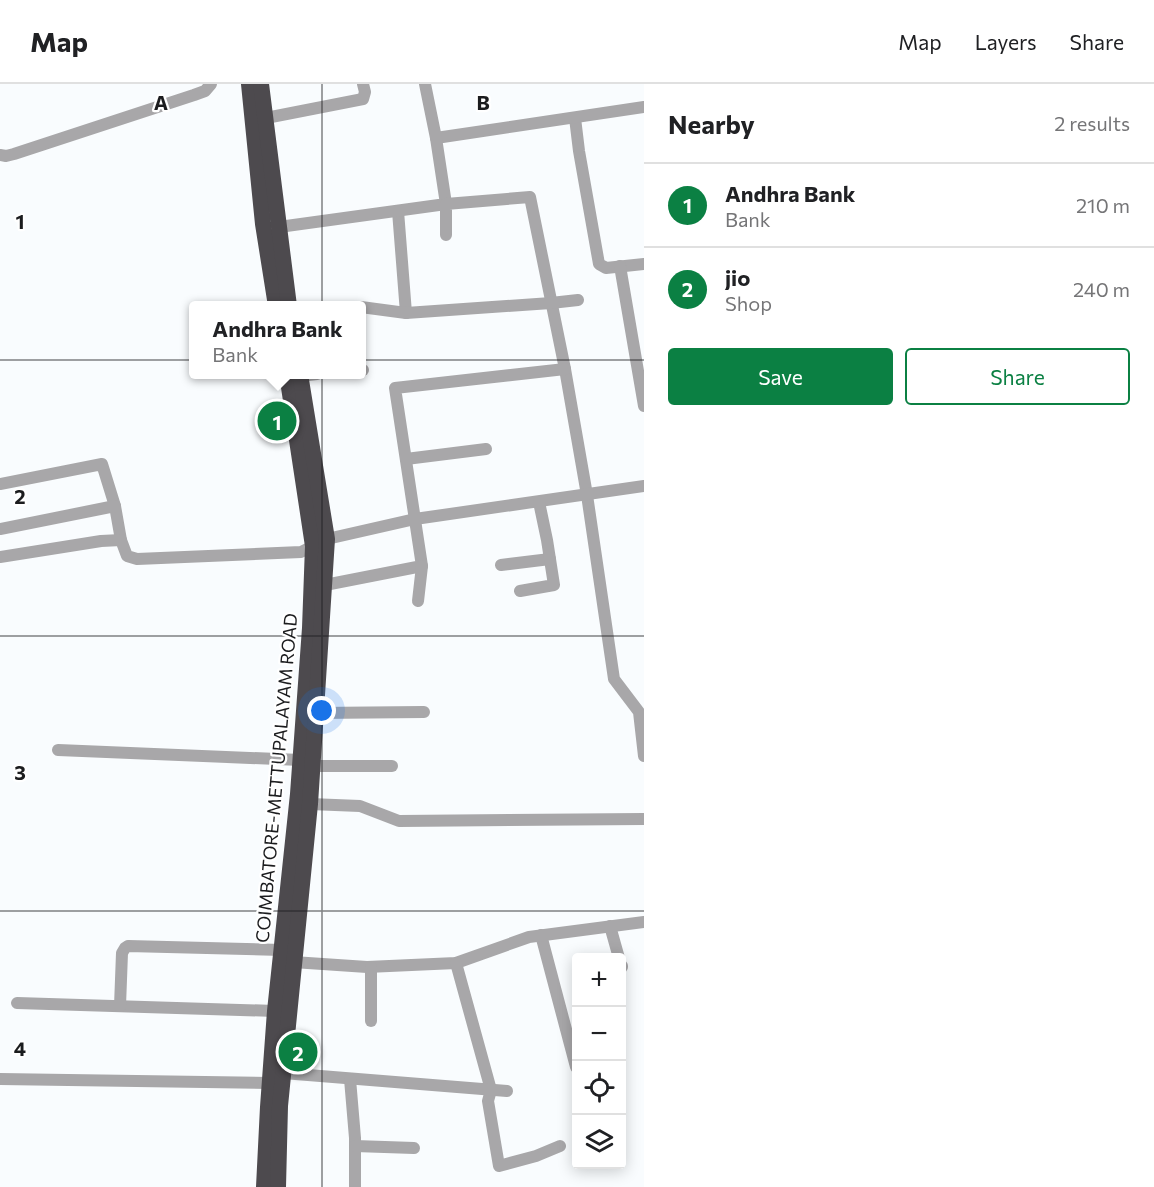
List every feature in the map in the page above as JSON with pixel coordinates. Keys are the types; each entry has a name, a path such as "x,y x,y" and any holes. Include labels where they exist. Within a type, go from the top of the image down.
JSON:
{"highway":[{"path":"249,84 263,224 275,301"},
{"path":"261,84 289,301"},
{"path":"264,1187 288,956 310,804 306,763 316,713 325,585 325,549 320,542 297,379"},
{"name":"COIMBATORE-METTUPALAYAM ROAD","path":"276,1079 275,1011 288,956 306,763 310,628 320,542"},
{"path":"274,1106 278,1187"}],"street":[{"path":"0,155 14,154 206,91 211,84"},
{"path":"266,118 363,99 365,92 363,84"},
{"path":"425,84 447,204 446,235"},
{"path":"436,138 644,107"},
{"path":"575,118 598,264 606,268 644,264"},
{"path":"279,227 447,204 530,197 587,495 614,679 641,711 644,756"},
{"path":"398,211 406,313"},
{"path":"620,266 644,406"},
{"path":"366,308 406,313 578,300"},
{"path":"418,602 422,566 396,388 564,369"},
{"path":"406,459 486,449"},
{"path":"0,484 102,464 115,506 121,540 128,556 138,559 301,552 320,542 415,519 644,486"},
{"path":"520,591 554,585 539,502"},
{"path":"0,529 115,506"},
{"path":"0,557 121,540"},
{"path":"501,565 550,559"},
{"path":"325,585 422,566"},
{"path":"316,713 424,712"},
{"path":"58,750 392,766"},
{"path":"310,804 360,806 399,821 644,819"},
{"path":"120,1006 122,953 128,946 288,956 371,967 456,963 529,937 644,922"},
{"path":"610,926 618,953"},
{"path":"541,935 574,1061"},
{"path":"456,963 491,1090 488,1101 498,1172 560,1146"},
{"path":"371,967 371,1021"},
{"path":"17,1003 275,1011"},
{"path":"0,1079 350,1079 507,1091"},
{"path":"350,1079 355,1146 355,1187"},
{"path":"355,1146 414,1148"}],"place":[{"name":"Andhra Bank","path":"277,421"},
{"name":"jio","path":"298,1052"}]}
